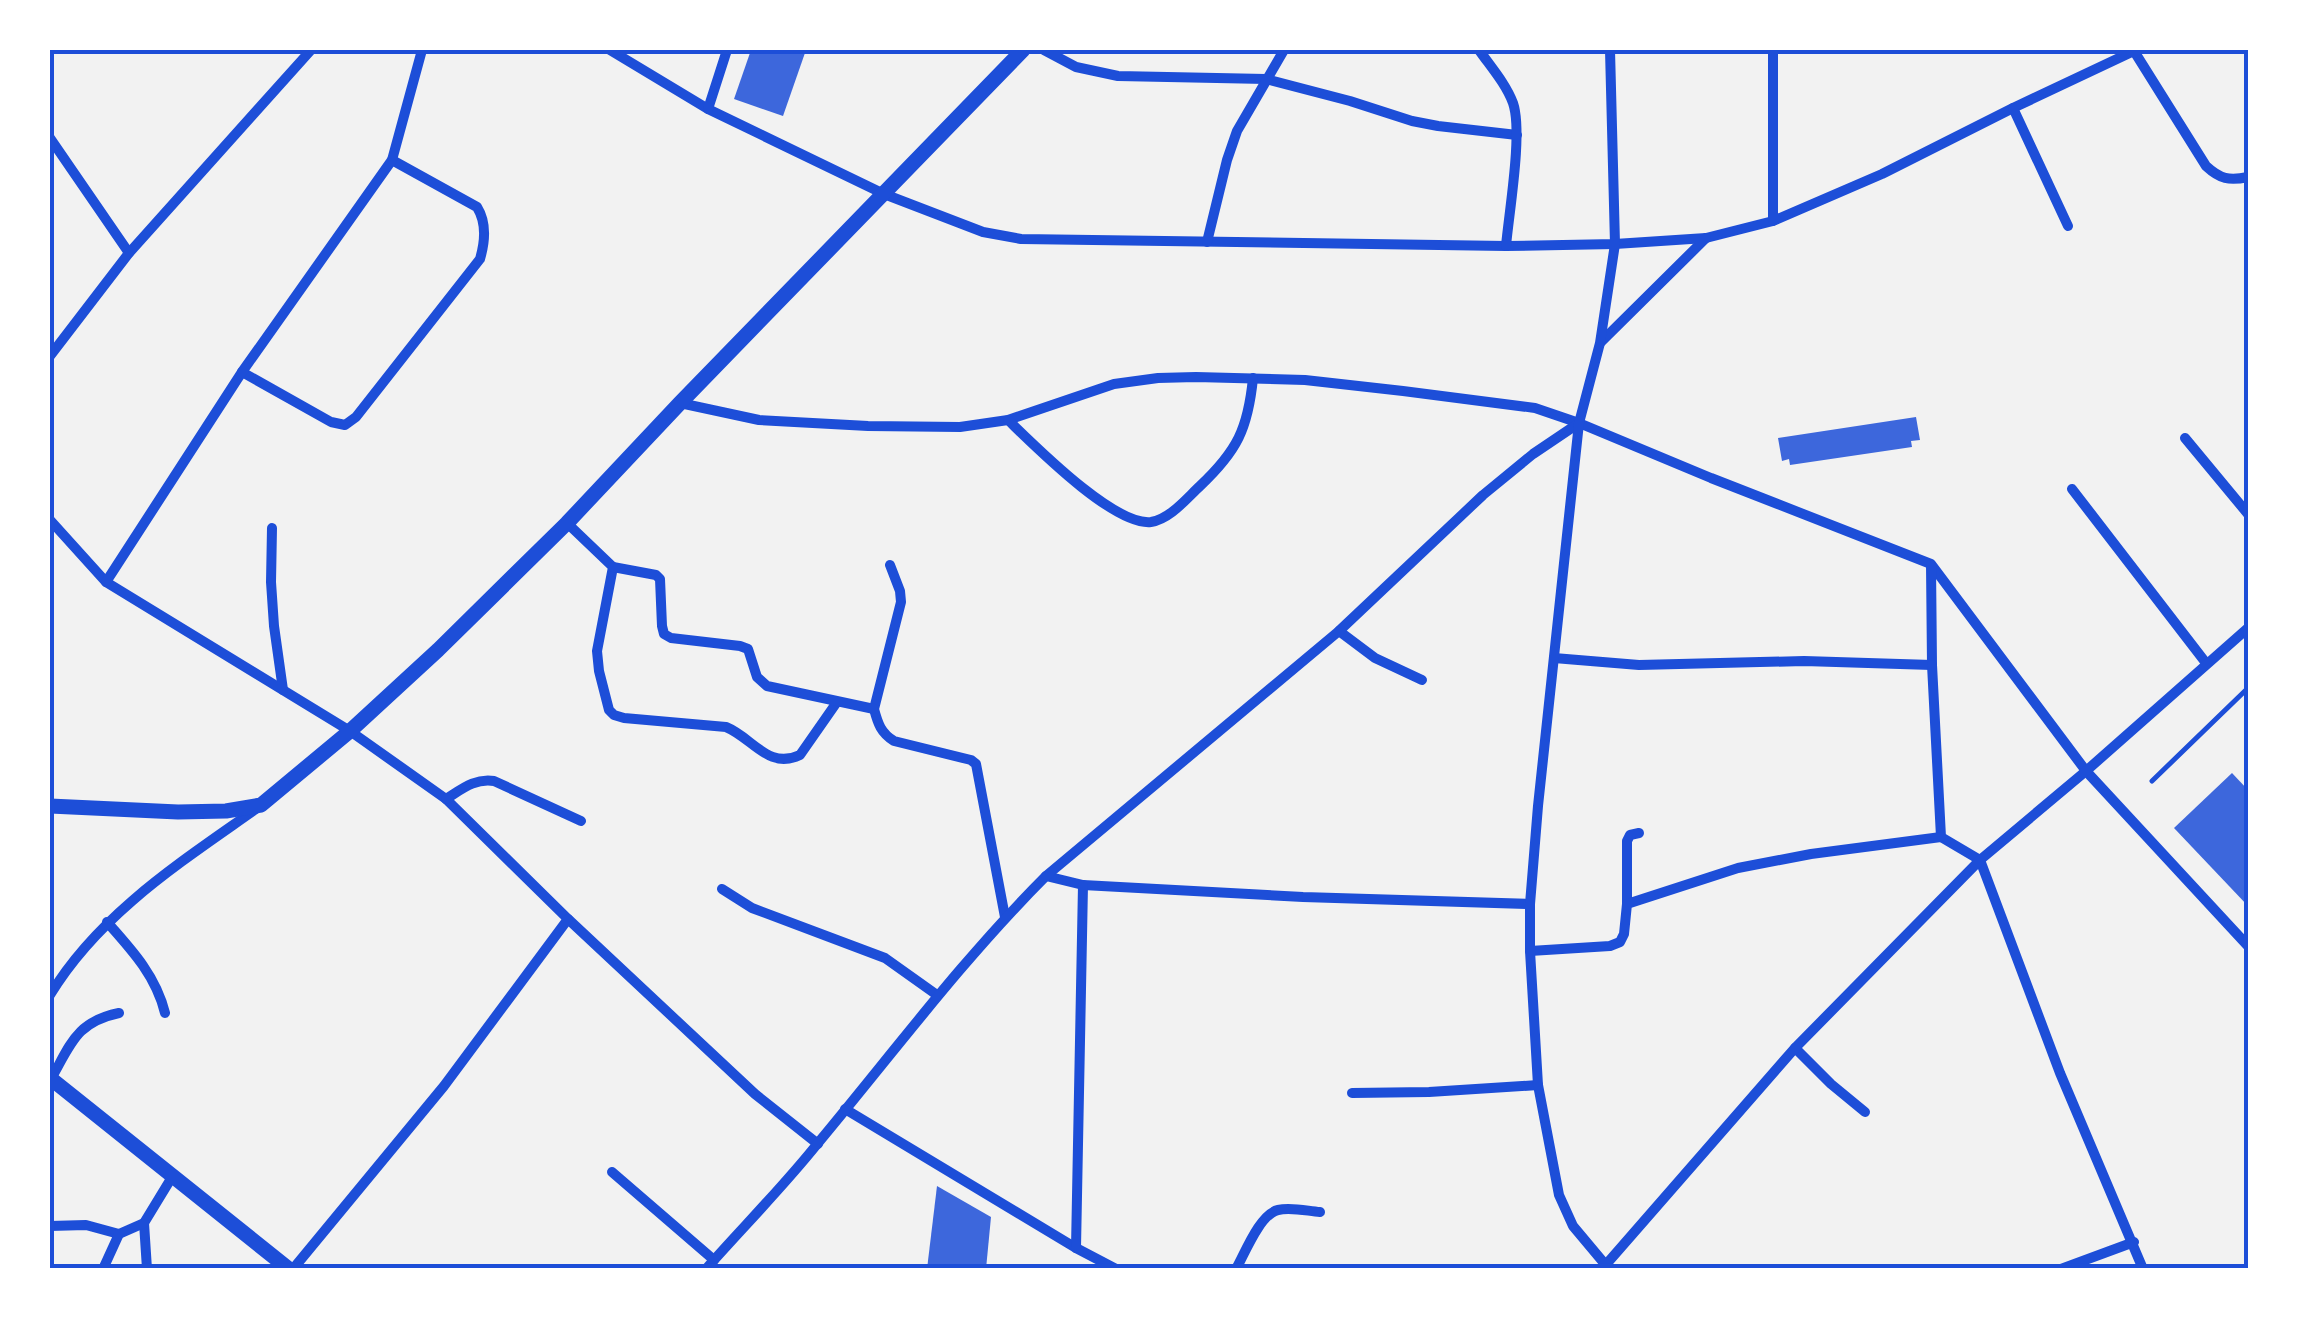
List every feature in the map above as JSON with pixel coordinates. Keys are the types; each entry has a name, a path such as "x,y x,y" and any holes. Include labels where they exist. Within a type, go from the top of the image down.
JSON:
{"main road":[{"path":"50,806 178,812 226,811 261,805 438,650 567,523 1023,50"},
{"path":"50,1078 291,1269"}],"street":[{"path":"50,356 129,253 312,50"},
{"path":"106,582 242,372 392,160 422,50"},
{"path":"610,50 708,109 884,194 983,232 1021,239 1506,246 1706,238 1773,220 1882,174 2130,52 2206,166 2217,177 2231,181 2248,177"},
{"path":"708,109 727,50"},
{"path":"1044,50 1076,67 1118,76 1266,79 1412,121 1516,135"},
{"path":"1206,242 1238,131 1284,50"},
{"path":"1479,50 1504,85 1516,113 1506,246"},
{"path":"1610,50 1615,244 1600,342 1579,423 1530,904 1538,1086 1559,1195 1573,1226 1606,1268 1796,1048 1980,860 2248,628"},
{"path":"1773,220 1774,50"},
{"path":"2014,108 2068,226"},
{"path":"50,138 129,253"},
{"path":"242,372 330,422 345,425 356,418 480,259 484,230 477,207 392,160"},
{"path":"1600,342 1706,238"},
{"path":"680,403 760,420 960,427 1008,420 1114,384 1158,378 1253,378 1305,380 1535,408 1579,423 1931,564 2086,771 2248,946"},
{"path":"1008,420 1112,509 1133,521 1154,522 1172,512 1218,469 1241,437 1250,408 1253,378"},
{"path":"612,1172 710,1265 818,1144 937,995 1046,876 1339,630 1533,454 1579,423"},
{"path":"2185,438 2248,514"},
{"path":"2072,488 2206,663"},
{"path":"50,520 106,582 350,731 446,799 755,1094 818,1144"},
{"path":"567,523 612,567 660,579 664,634 748,650 758,678 767,686 874,709"},
{"path":"272,528 271,582 283,690"},
{"path":"1931,564 1940,837"},
{"path":"890,565 901,602 874,709 883,734 894,741 976,764 1005,917"},
{"path":"612,567 597,651 609,710 614,715 726,727 770,758 790,760 800,755 837,702"},
{"path":"1339,630 1375,658 1422,680"},
{"path":"1554,658 1639,665 1804,661 1932,665"},
{"path":"446,799 476,781 494,781 582,821"},
{"path":"50,994 65,970 107,922 261,805"},
{"path":"1530,951 1620,942 1627,904 1626,841 1630,835 1640,833"},
{"path":"1627,904 1738,868 1940,837 1980,860 2060,1073 2143,1269"},
{"path":"1046,876 1083,885 1530,904"},
{"path":"1076,1248 1083,885"},
{"path":"722,889 752,908 885,958 937,995"},
{"path":"291,1269 444,1086 568,919"},
{"path":"107,922 160,990 165,1013"},
{"path":"50,1078 85,1025 98,1017 119,1013"},
{"path":"1796,1048 1865,1112"},
{"path":"1352,1093 1538,1086"},
{"path":"845,1108 1116,1269"},
{"path":"50,1226 86,1225 120,1234 144,1223 172,1177"},
{"path":"1236,1269 1273,1211 1320,1212"},
{"path":"144,1223 147,1269"},
{"path":"103,1269 120,1234"},
{"path":"2061,1269 2134,1242"}],"lane":[{"path":"2152,780 2248,688"}],"building":[{"path":"751,50 806,50 783,116 734,99"},
{"path":"1916,417 1920,440 1911,441 1912,447 1790,465 1789,459 1782,461 1778,438"},
{"path":"2232,773 2248,790 2248,906 2174,828"},
{"path":"937,1186 991,1217 986,1269 927,1269"}]}
